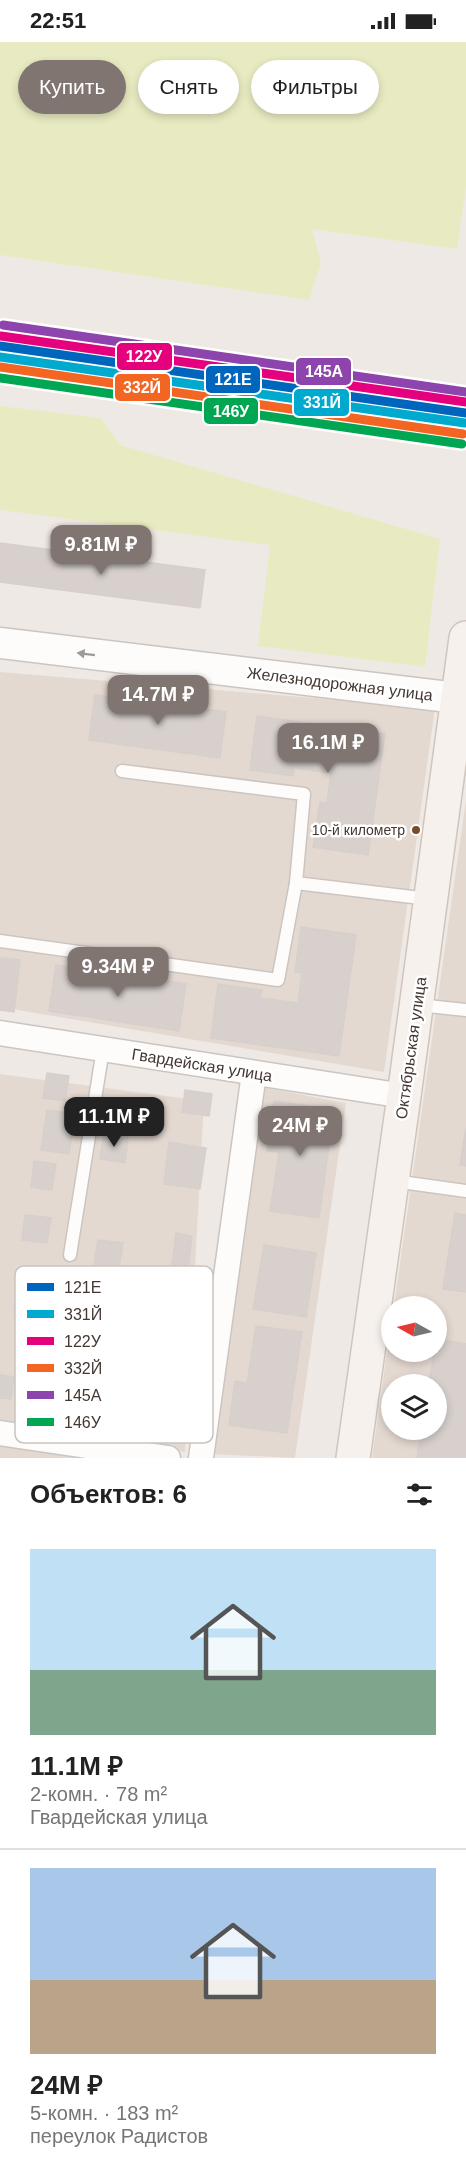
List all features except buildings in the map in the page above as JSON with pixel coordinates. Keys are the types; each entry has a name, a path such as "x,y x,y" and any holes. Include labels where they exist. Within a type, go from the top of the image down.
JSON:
{"main road":[{"name":"Октябрьская улица","path":"353,1458 431,899 462,698 466,638"}],"street":[{"name":"Железнодорожная улица","path":"0,643 462,698"},
{"name":"Гвардейская улица","path":"0,1033 404,1096"},
{"path":"213,1371 254,1073"},
{"path":"0,1433 15,1435"},
{"path":"67,1443 168,1458"},
{"path":"201,1458 203,1443"}],"lane":[{"path":"0,941 278,980 297,883 304,794 122,771"},
{"path":"297,883 431,899"},
{"path":"417,1005 466,1011"},
{"path":"70,1255 103,1049"},
{"path":"393,1180 466,1191"}],"shaded area":[{"path":"0,672 435,708 384,1072 0,1007"},
{"path":"466,800 466,1458 372,1458 381,1394 381,1440 447,1440 447,1374 384,1374 386,1362 447,1362 447,1296 395,1296"},
{"path":"0,1074 204,1101 195,1266 15,1266 15,1424 0,1422"},
{"path":"260,1087 346,1103 295,1458 210,1454"},
{"path":"130,1443 185,1443 185,1452"},
{"path":"0,1445 87,1458 0,1458"}],"green space":[{"path":"0,42 466,42 466,187 457,249 312,229 321,263 309,300 0,255"},
{"path":"0,406 101,418 120,445 440,539 425,667 258,646 270,545 0,510"}],"transit line":[{"name":"145А","path":"3,325 466,392"},
{"name":"122У","path":"1,336 466,402"},
{"name":"121Е","path":"0,346 466,413"},
{"name":"331Й","path":"0,357 465,423"},
{"name":"332Й","path":"0,367 463,434"},
{"name":"146У","path":"0,378 462,444"}],"place":[{"name":"10-й километр","path":"416,830"}]}
